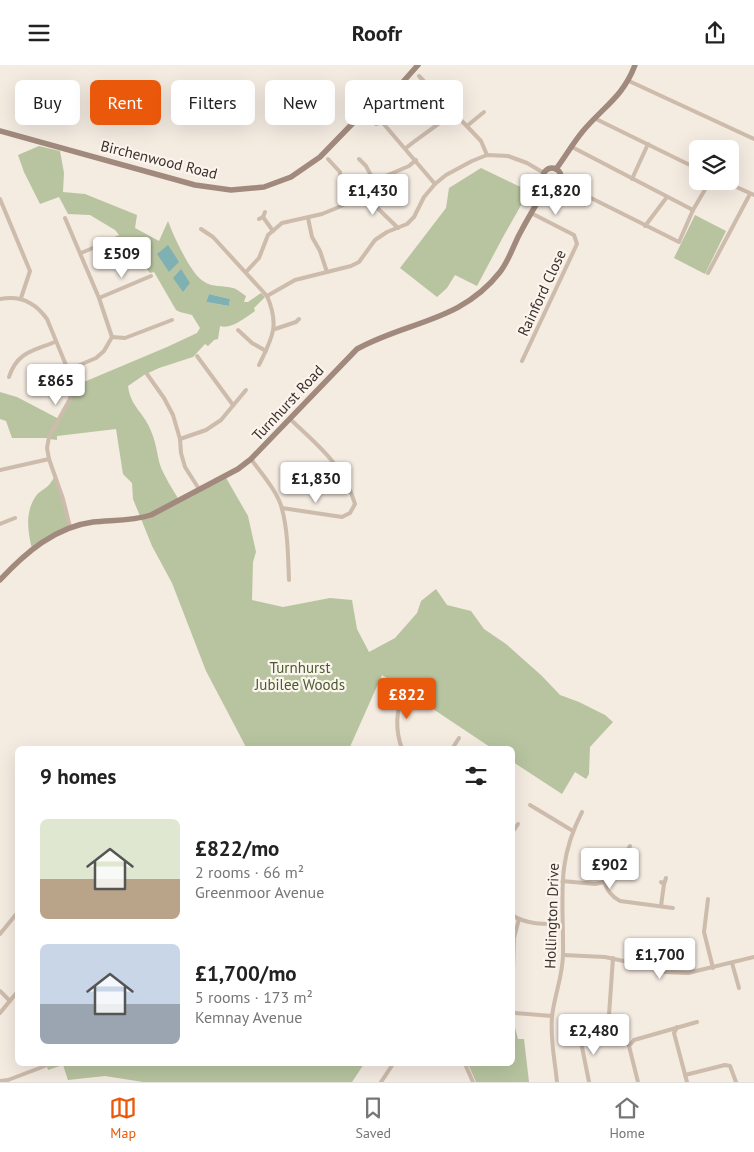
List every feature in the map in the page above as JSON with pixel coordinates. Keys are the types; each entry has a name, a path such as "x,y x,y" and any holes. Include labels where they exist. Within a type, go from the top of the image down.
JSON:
{"street":[{"name":"Birchenwood Road","path":"1,131 195,185 231,190 264,187 291,177 320,157 353,123 386,101 418,65"},
{"path":"556,169 583,131 629,81 635,65"},
{"path":"420,76 422,80"},
{"path":"629,81 754,139"},
{"path":"467,126 484,112"},
{"path":"596,119 689,164"},
{"path":"463,121 481,141 487,155"},
{"path":"385,125 435,183"},
{"path":"406,148 439,125"},
{"path":"632,179 648,144"},
{"path":"572,147 667,197 696,208"},
{"path":"268,296 295,280 351,267 359,262 375,240 407,225 435,183 446,175 487,155 508,156 544,173"},
{"path":"328,159 340,172 343,195 349,203"},
{"path":"359,159 366,166 374,181"},
{"path":"246,272 259,258 266,238 282,223 322,214 349,203 360,191 374,181 409,166 416,160"},
{"path":"550,168 556,169 560,174 560,182 553,186 548,185 543,178 544,173 550,168"},
{"path":"560,182 678,242 705,190"},
{"name":"Turnhurst Road","path":"0,580 35,547 70,527 91,522 135,519 151,515 238,469 251,459 357,349 370,341 461,307 483,292 502,271 530,213 548,185"},
{"path":"708,273 752,195 739,189"},
{"path":"360,191 398,228"},
{"path":"645,226 667,197"},
{"path":"0,199 30,271 21,298"},
{"name":"Rainford Close","path":"522,361 577,244 574,235 530,213"},
{"path":"262,216 274,231"},
{"path":"308,217 312,237 320,251 327,272"},
{"path":"65,218 99,298 112,337 104,351 96,358 68,370"},
{"path":"201,229 209,234 268,296 275,329 259,365"},
{"path":"209,234 213,229"},
{"path":"81,253 119,237"},
{"path":"99,298 151,276"},
{"path":"0,299 9,297 21,298 42,312 47,319 68,370 72,384 72,395 49,437 48,459 63,499 70,527"},
{"path":"112,337 126,338 172,320"},
{"path":"275,329 298,321 299,327"},
{"path":"238,330 252,343 266,351"},
{"path":"9,377 13,365 21,357 55,342"},
{"path":"196,356 233,405"},
{"path":"147,374 164,398 173,415 185,467 199,489"},
{"path":"180,439 206,430 221,420 246,390"},
{"path":"282,508 342,517 350,513 354,504 350,487 330,457 290,419"},
{"path":"0,470 48,459"},
{"path":"251,459 266,479 282,508 288,551 289,580"},
{"path":"0,524 15,518"},
{"path":"7,520 10,526"},
{"path":"401,746 397,719 404,691"},
{"path":"454,746 459,737"},
{"path":"451,738 456,742"},
{"path":"530,805 573,831"},
{"name":"Hollington Drive","path":"557,1082 552,1040 552,1016 563,955 562,881 565,857 573,831 582,812"},
{"path":"515,830 518,823"},
{"path":"562,881 595,884 609,881 629,848 622,847"},
{"path":"661,906 662,883 666,878"},
{"path":"604,882 613,897 620,901 673,908"},
{"path":"708,899 704,932 713,968"},
{"path":"706,907 713,907"},
{"path":"0,933 15,916"},
{"path":"515,917 533,923 562,924"},
{"path":"515,934 519,919"},
{"path":"563,955 613,958 665,972 688,973 754,957"},
{"path":"610,1015 613,958"},
{"path":"732,963 740,988"},
{"path":"0,991 10,1001"},
{"path":"0,1013 15,995"},
{"path":"604,1010 610,1009"},
{"path":"515,1013 552,1016"},
{"path":"638,1082 629,1046 630,1042 634,1039 697,1022"},
{"path":"677,1027 674,1033 686,1075 686,1082"},
{"path":"579,1032 590,1082"},
{"path":"686,1075 725,1065 730,1066 736,1082"},
{"path":"0,1081 8,1080 45,1066"},
{"path":"381,1082 392,1066"},
{"path":"466,1066 473,1082"}],"green space":[{"name":"Turnhurst Jubilee Woods","path":"39,146 60,151 64,173 63,192 85,194 137,215 135,228 159,241 168,221 188,263 203,281 210,285 237,289 246,296 244,302 248,302 261,293 265,297 254,308 255,311 234,325 220,326 218,339 208,346 205,344 193,357 159,368 128,386 135,405 153,435 162,470 179,500 225,476 248,516 256,552 253,562 252,600 283,607 330,598 352,600 357,629 369,652 395,638 417,613 421,601 436,589 447,605 471,611 484,629 506,644 560,695 605,715 613,722 590,747 589,774 586,779 575,772 562,794 515,763 515,746 488,746 382,675 350,746 245,746 206,671 172,583 152,546 133,499 132,483 123,474 116,429 57,436 57,440 49,438 12,438 6,421 0,419 0,392 17,397 59,419 70,400 72,387 167,347 197,333 200,328 192,315 176,310 154,272 150,273 115,230 90,215 68,214 59,197 40,204 18,155","holes":["209,294 230,299 229,306 206,302"]},
{"path":"481,168 529,191 477,286 455,275 447,288 437,297 400,268 446,208 449,188"},
{"path":"695,215 726,231 705,274 674,258"},
{"path":"55,476 70,527 32,549 28,524 29,511 34,499 48,486"},
{"path":"515,1028 518,1039 524,1039 529,1082 476,1082 469,1066 515,1066"},
{"path":"47,1066 60,1066 48,1070"},
{"path":"63,1066 363,1066 352,1082 143,1082 105,1076 68,1080"}],"water":[{"path":"168,245 179,262 169,272 157,254"},
{"path":"181,269 190,283 183,292 173,278"},
{"path":"209,294 230,299 229,306 206,302"}]}
